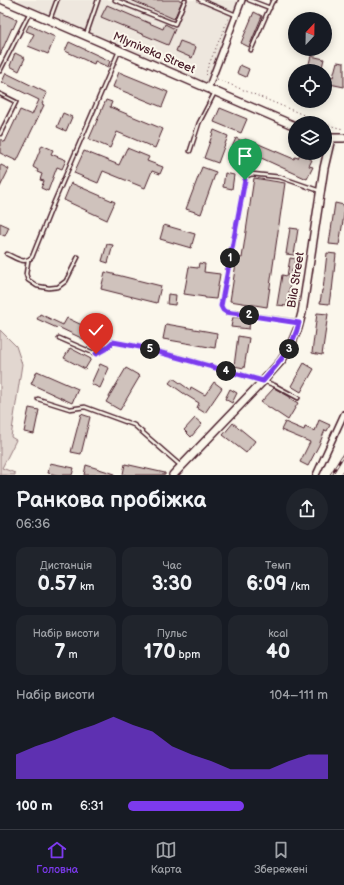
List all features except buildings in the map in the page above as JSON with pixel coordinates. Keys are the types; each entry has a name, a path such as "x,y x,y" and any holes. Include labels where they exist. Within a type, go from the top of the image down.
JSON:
{"street":[{"name":"Mlynivska Street","path":"3,0 288,123"},
{"path":"211,90 212,77 242,0"},
{"path":"332,138 344,138"},
{"name":"Bila Street","path":"174,475 263,381 281,361 290,347 299,323 304,298 325,160"},
{"path":"316,475 344,414"}],"lane":[{"path":"50,20 57,0"},
{"path":"86,35 98,0"},
{"path":"116,0 175,24 185,0"},
{"path":"200,0 236,15"},
{"path":"249,0 270,8"},
{"path":"251,50 272,2 275,0"},
{"path":"0,71 30,12"},
{"path":"78,257 66,281 58,287 49,288 37,286 28,280 26,274 28,261 32,257 119,50"},
{"path":"190,151 211,90"},
{"path":"0,94 16,102 0,134"},
{"path":"299,323 226,312 221,306 247,176 252,174 280,177 321,191"},
{"path":"6,254 24,262 28,261"},
{"path":"59,338 96,354 113,342 140,347 263,381 274,385 298,398"},
{"path":"38,399 70,409 85,407 134,425 182,466"}],"path":[{"path":"231,12 206,74 307,116"},
{"path":"332,126 344,128"}],"shaded area":[{"path":"3,0 242,0 208,89"},
{"path":"0,330 16,346 22,364 11,437 16,440 2,468 15,473 15,475 0,475"}],"railway":[{"path":"331,475 344,454"}],"route":[{"path":"96,354 113,342 140,347 263,381 281,361 290,347 299,323 226,312 221,306 245,180"}]}
